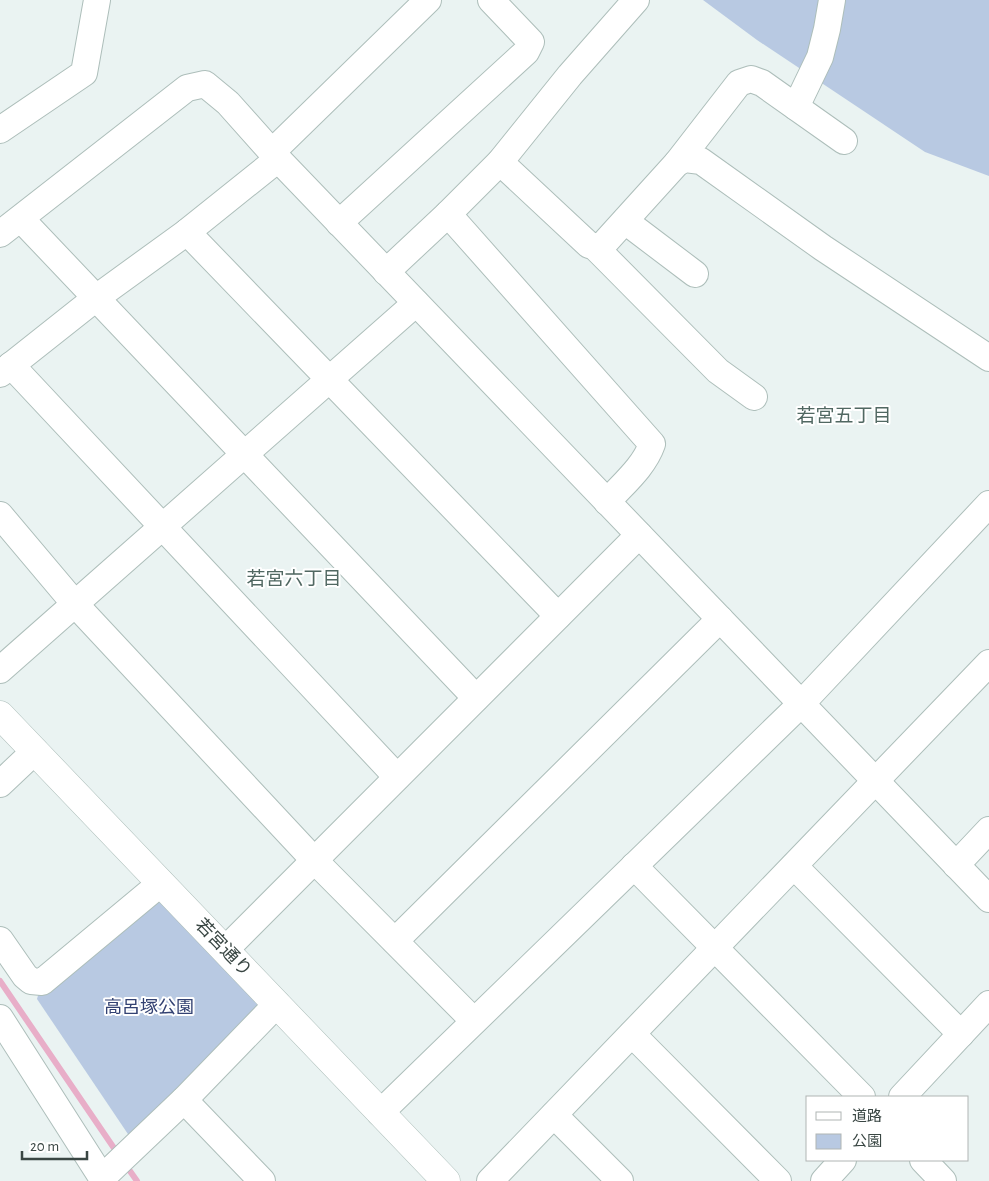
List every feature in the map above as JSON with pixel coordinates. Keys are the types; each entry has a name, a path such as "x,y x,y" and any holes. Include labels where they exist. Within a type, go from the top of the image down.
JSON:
{"street":[{"path":"0,130 84,73 97,0"},
{"path":"398,777 162,526 5,369 96,298 187,232 275,156 428,0"},
{"path":"339,223 526,52 531,42 491,0"},
{"path":"386,272 500,162 570,74 636,0"},
{"path":"796,107 820,58 832,0"},
{"path":"500,162 589,245 600,248 677,163 739,83 751,79 762,83 844,141"},
{"path":"0,234 187,88 205,84 228,103 339,223 989,899"},
{"path":"677,163 685,159 701,161 823,248 989,358"},
{"path":"448,214 652,444 648,455 636,471 607,502"},
{"path":"21,219 476,698"},
{"path":"624,221 695,274"},
{"path":"187,232 558,616"},
{"path":"594,246 718,371 754,397"},
{"path":"0,670 416,303"},
{"path":"380,1113 801,704 989,504"},
{"path":"0,515 75,604 314,860 474,1021"},
{"path":"224,950 639,535"},
{"path":"395,941 720,619"},
{"path":"490,1181 989,663"},
{"name":"若宮通り","path":"0,715 446,1181"},
{"path":"0,784 35,751"},
{"path":"956,865 989,830"},
{"path":"634,866 861,1096"},
{"path":"794,866 961,1034"},
{"path":"0,940 24,976 31,981 42,982 161,883"},
{"path":"0,1018 103,1180 277,1004"},
{"path":"903,1096 989,1004"},
{"path":"632,1034 778,1181"},
{"path":"184,1100 262,1181"},
{"path":"554,1115 620,1181"},
{"path":"824,1181 842,1161"},
{"path":"924,1161 943,1181"}],"green space":[{"path":"703,0 989,0 989,176 925,152 757,40"},
{"name":"高呂塚公園","path":"161,883 276,1005 136,1146 37,999 42,982"}],"waterway":[{"path":"0,981 118,1154"},
{"path":"125,1164 137,1181"}],"district":[{"name":"若宮五丁目","path":"844,416"},
{"name":"若宮六丁目","path":"294,579"}]}
